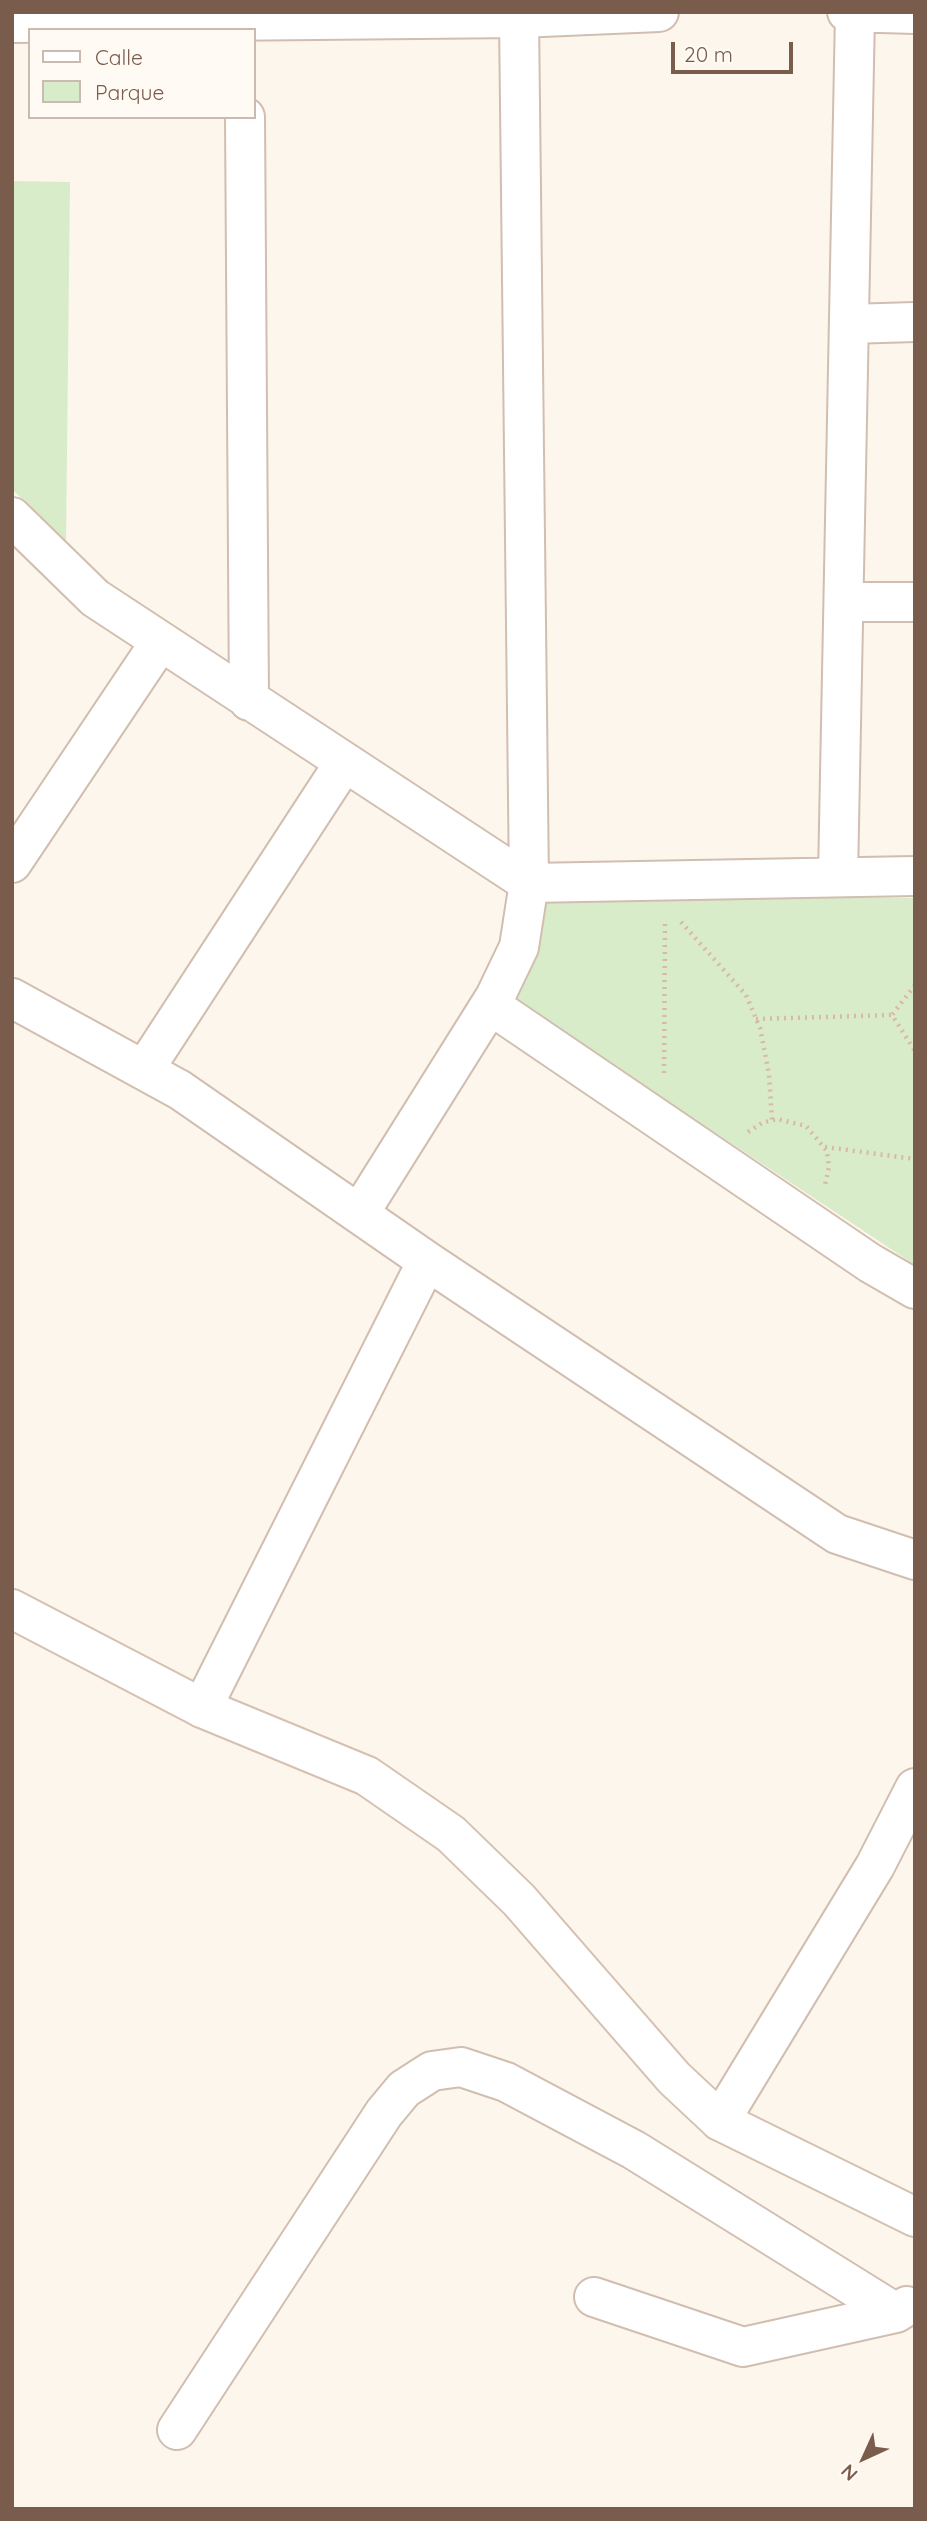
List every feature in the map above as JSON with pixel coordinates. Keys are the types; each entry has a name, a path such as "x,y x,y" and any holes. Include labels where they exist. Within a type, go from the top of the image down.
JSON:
{"street":[{"path":"12,23 244,25 659,12"},
{"path":"847,12 915,13"},
{"path":"838,876 855,13"},
{"path":"359,1214 490,1005 519,947 529,883 519,18"},
{"path":"245,119 249,701"},
{"path":"849,324 915,322"},
{"path":"12,517 95,598 529,883 665,891 838,876 915,876"},
{"path":"844,602 915,602"},
{"path":"12,863 160,642"},
{"path":"144,1070 344,763"},
{"path":"12,998 180,1090 427,1261 837,1534 915,1560"},
{"path":"490,1005 870,1263 915,1289"},
{"path":"202,1708 427,1261"},
{"path":"12,1609 202,1708 367,1776 452,1834 519,1900 674,2078 720,2121 915,2217"},
{"path":"720,2121 875,1866 915,1788"},
{"path":"177,2430 384,2113 404,2089 432,2071 461,2067 506,2082 634,2150 905,2307"},
{"path":"594,2297 743,2347 905,2307"}],"path":[{"path":"665,891 746,995 756,1019 769,1074 772,1120"},
{"path":"664,1123 665,891"},
{"path":"892,1015 915,985"},
{"path":"756,1019 892,1015"},
{"path":"892,1015 915,1051"},
{"path":"739,1139 762,1123 772,1120 792,1120 806,1126 824,1146 829,1167 821,1193"},
{"path":"824,1146 915,1159"}],"green space":[{"path":"12,181 70,182 66,543 12,489"},
{"path":"533,893 915,898 915,1265 506,994"}]}
